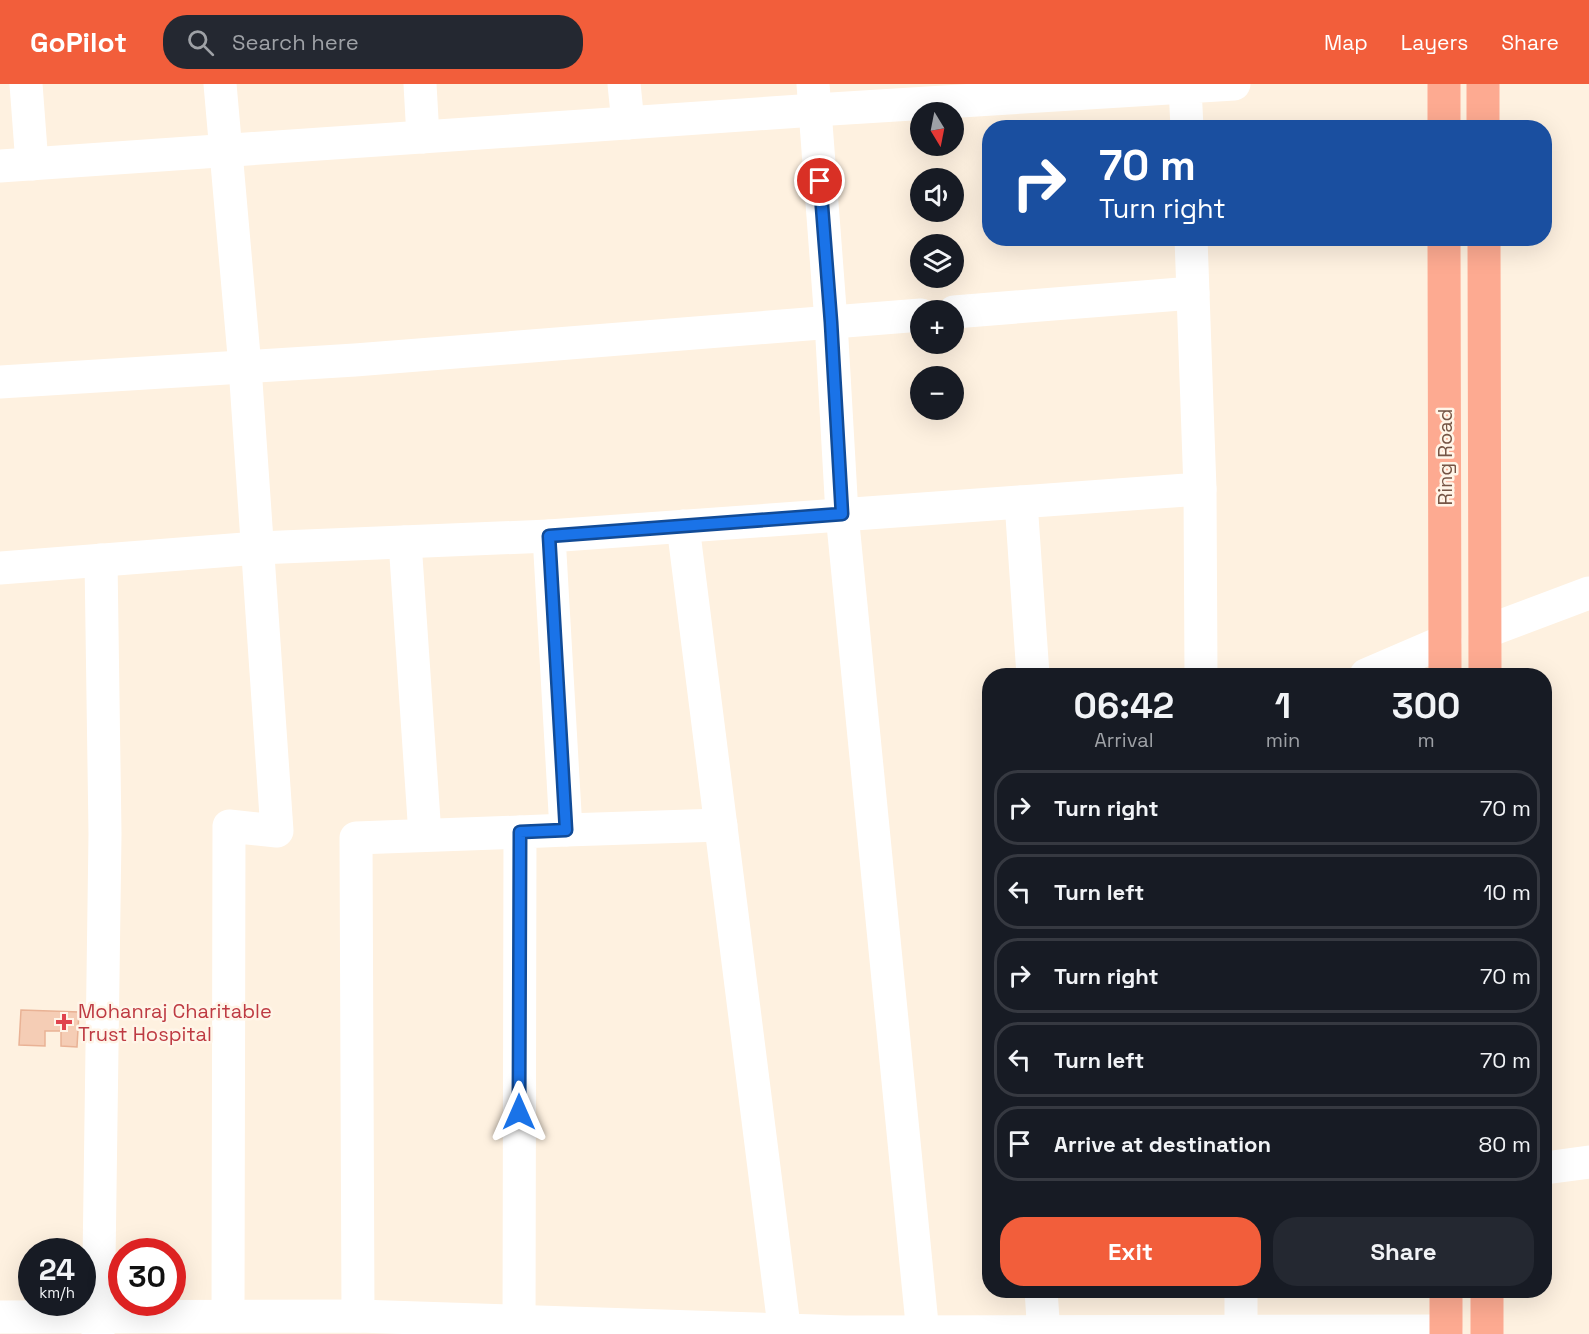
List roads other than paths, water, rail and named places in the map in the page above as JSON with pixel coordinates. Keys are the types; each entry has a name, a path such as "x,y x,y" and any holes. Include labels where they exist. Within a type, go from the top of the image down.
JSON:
{"highway":[{"path":"1444,84 1444,120"},
{"path":"1483,84 1484,120"},
{"name":"Ring Road","path":"1444,246 1445,668"},
{"name":"Ring Road","path":"1484,246 1485,668"},
{"path":"1446,1298 1446,1332"},
{"path":"1487,1298 1487,1334"}],"street":[{"path":"26,84 16,165 628,123 814,97 1234,84"},
{"path":"220,84 245,367 277,831 229,826 228,1316"},
{"path":"420,84 423,137"},
{"path":"624,84 628,123"},
{"path":"1185,87 1187,120"},
{"path":"814,97 831,322 842,514 923,1333"},
{"path":"1191,246 1200,489 1201,668"},
{"path":"964,311 1193,293"},
{"path":"0,382 355,360 910,316"},
{"path":"0,568 258,548 549,536 1200,489"},
{"path":"1021,502 1033,668"},
{"path":"683,526 785,1332"},
{"path":"549,536 566,830"},
{"path":"405,542 425,835"},
{"path":"99,1325 105,834 101,560"},
{"path":"1485,632 1589,593"},
{"path":"1382,668 1445,641"},
{"path":"358,1316 356,838 721,825"},
{"path":"519,1328 520,832"},
{"path":"1552,1167 1589,1162"},
{"path":"1042,1298 1044,1333"},
{"path":"1241,1298 1241,1331"},
{"path":"0,1317 99,1325 182,1325 228,1316 358,1316 519,1328 785,1332 1446,1332"}],"place":[{"name":"Mohanraj Charitable Trust Hospital","path":"64,1022"}]}
